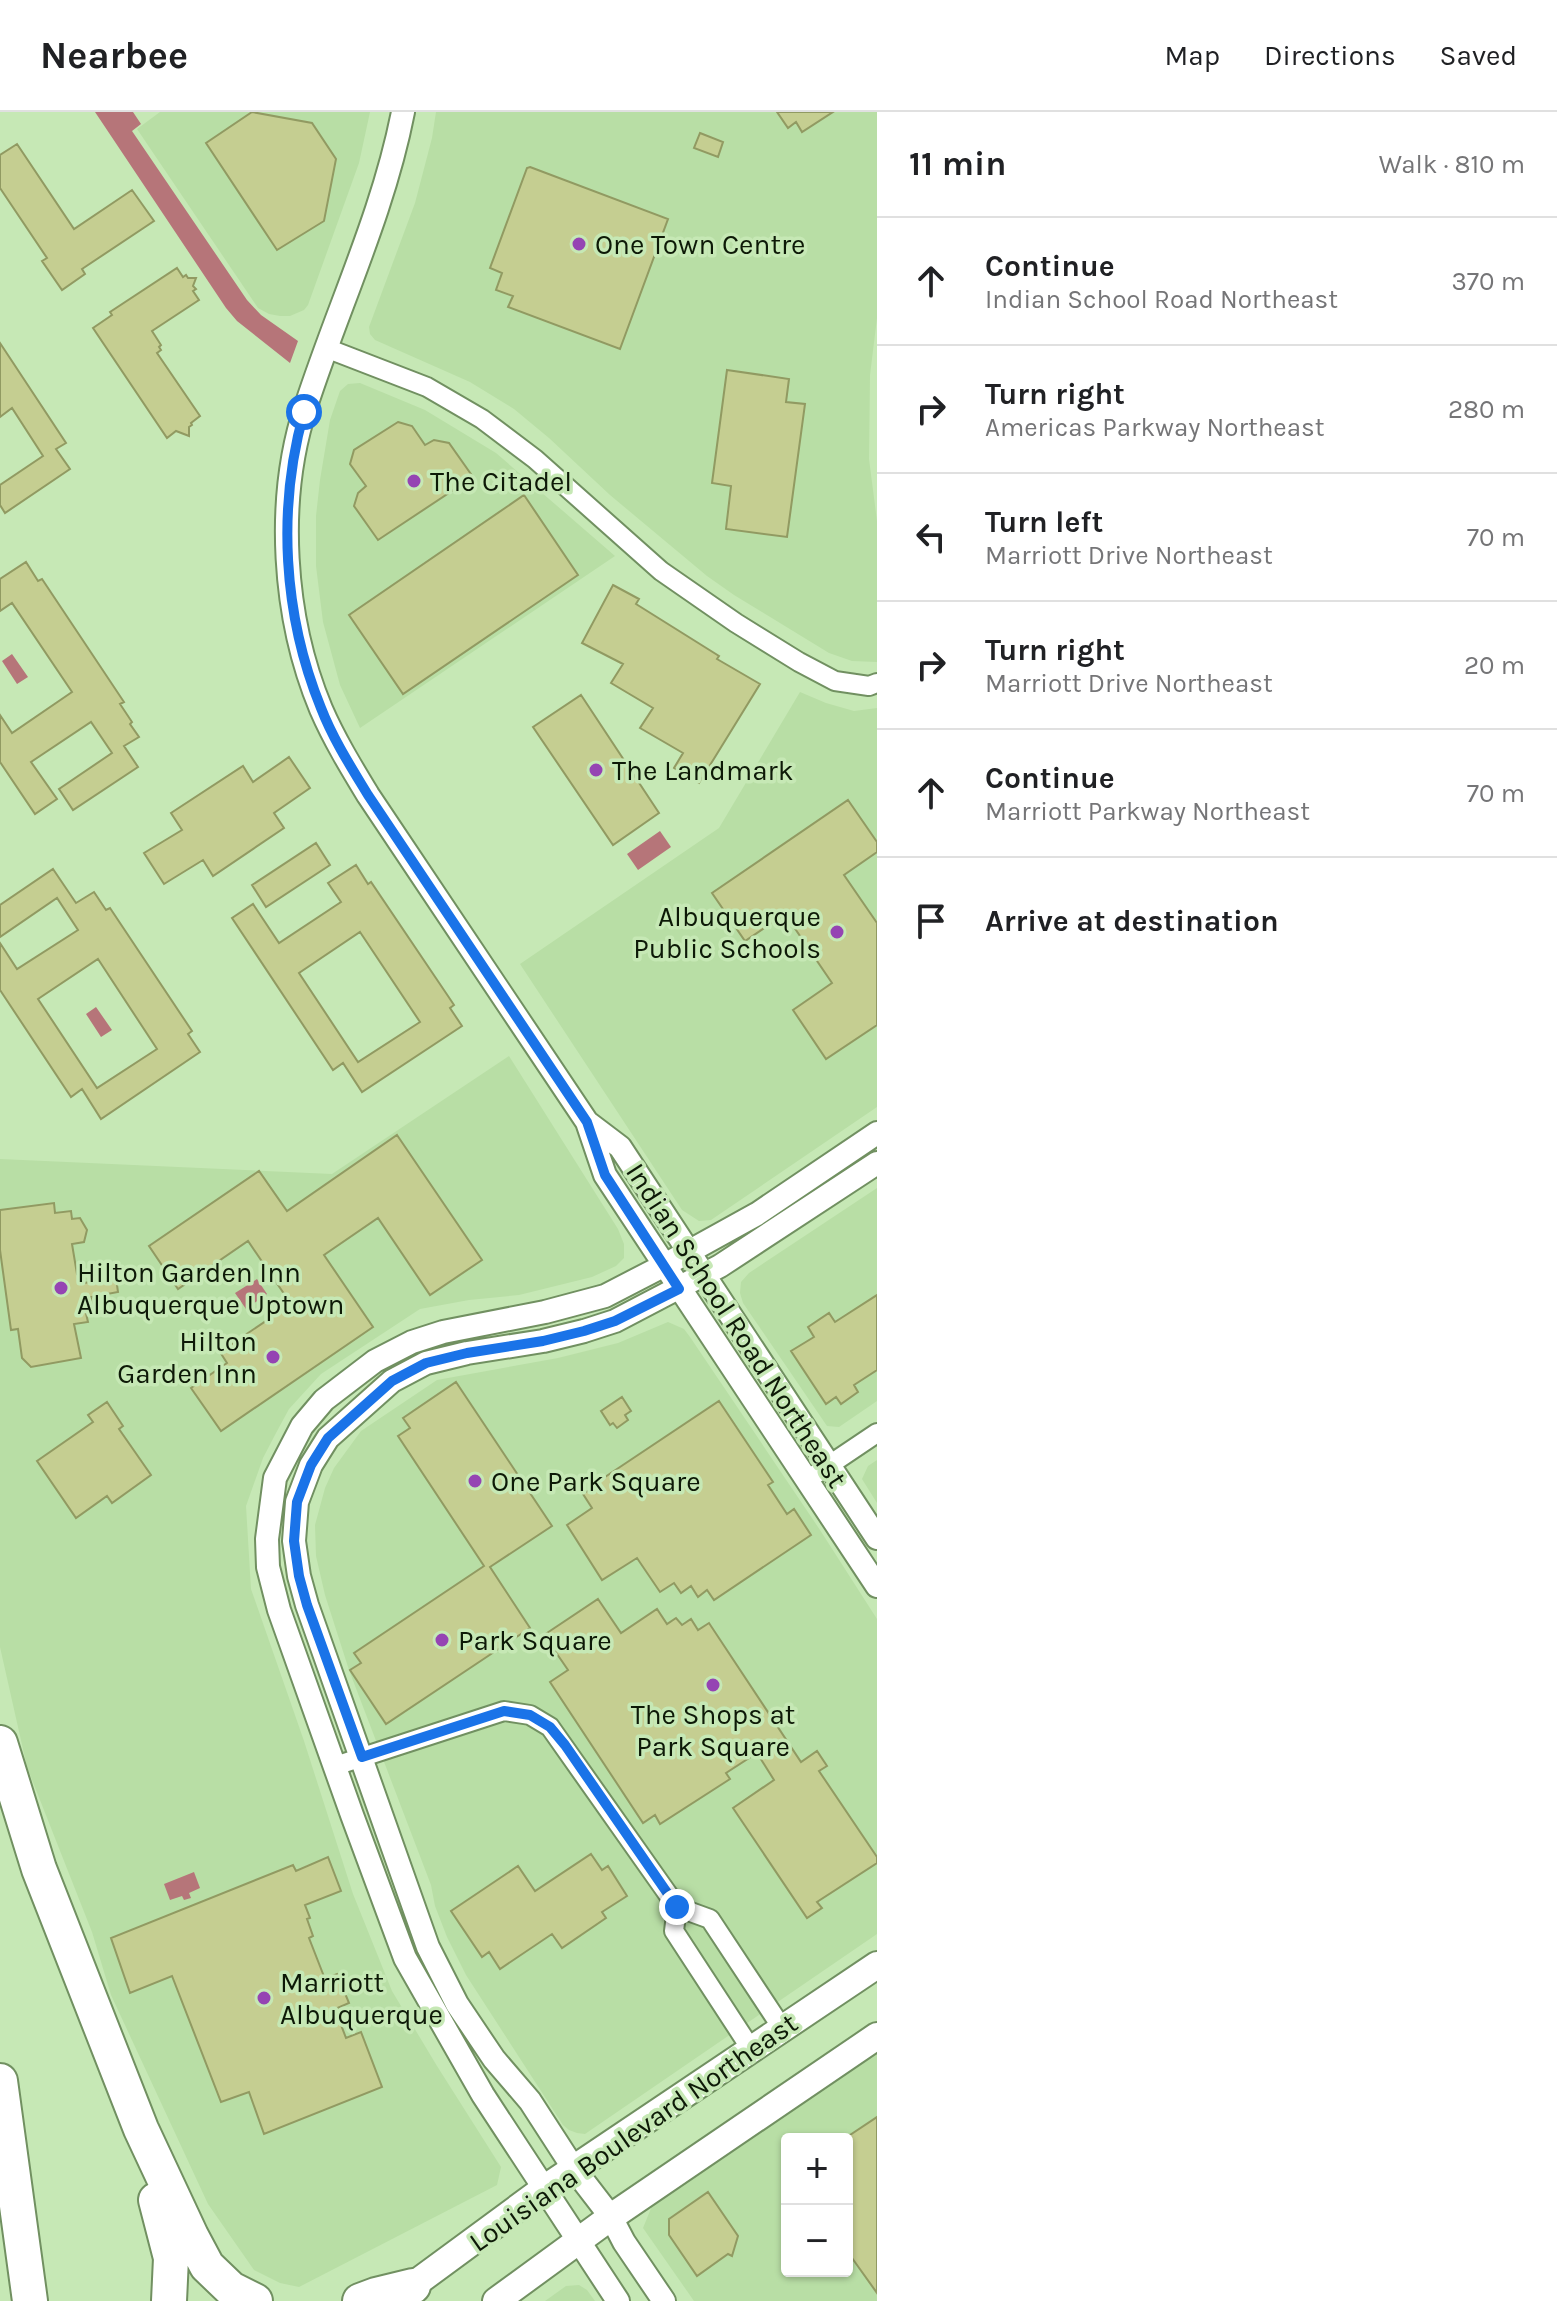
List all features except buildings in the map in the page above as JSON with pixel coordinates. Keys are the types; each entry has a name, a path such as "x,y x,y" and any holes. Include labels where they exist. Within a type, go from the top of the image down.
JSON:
{"highway":[{"path":"0,1743 39,1869 141,2129 207,2266 231,2289 255,2301"},
{"path":"0,2081 30,2301"},
{"path":"141,2129 171,2258 169,2301"},
{"path":"360,2301 376,2295 402,2294"}],"main road":[{"name":"Louisiana Boulevard Northeast","path":"402,2294 545,2188 877,1965"},
{"name":"Louisiana Boulevard Northeast","path":"496,2301 611,2217 877,2036"}],"street":[{"name":"Indian School Road Northeast","path":"403,112 384,192 326,348 297,435 291,467 288,560 293,611 321,708 341,751 368,795 587,1122 605,1175 877,1586"},
{"path":"326,348 427,387 482,419 535,459 661,571 799,662 835,681 869,686 877,683"},
{"name":"Indian School Road Northeast","path":"587,1122 620,1147 877,1538"},
{"path":"618,2301 483,2095 405,1958 279,1610 268,1567 267,1539 275,1478 302,1426 324,1400 375,1361 412,1342 443,1332 605,1296 757,1214 877,1133"},
{"path":"664,2301 611,2217 457,2004 428,1947 307,1605 294,1541 297,1502 311,1465 328,1438 392,1381 426,1363 543,1341 615,1321 705,1275 877,1163"},
{"path":"807,1480 877,1433"},
{"path":"335,1766 504,1711 530,1715 550,1727 565,1745 677,1907 710,1919 782,2028"},
{"path":"677,1907 674,1931 751,2049"}],"shaded area":[{"path":"95,112 133,112 141,124 132,131 247,300 261,315 298,341 290,363 237,321 226,308"},
{"path":"160,112 370,112 359,163 304,310 290,316 280,316 258,308 137,129"},
{"path":"436,112 877,112 877,318 870,375 869,459 877,521 877,662 852,661 829,653 734,595 610,495 514,409 470,382 375,340 370,334 369,327 415,203"},
{"path":"360,383 425,410 496,453 615,556 360,728 340,685 323,622 316,566 316,516 330,420 340,391 348,384"},
{"path":"12,654 28,677 17,684 2,661"},
{"path":"800,692 854,711 877,708 877,1107 711,1220 699,1221 682,1210 520,964 719,828"},
{"path":"660,831 671,847 638,870 627,854"},
{"path":"96,1007 112,1030 101,1037 86,1014"},
{"path":"509,1056 618,1229 624,1244 624,1258 616,1266 592,1277 519,1295 420,1309 321,1374 289,1409 263,1458 246,1506 251,1589 353,1894 392,1991 501,2167 497,2185 299,2287 280,2283 254,2270 208,2204 111,1995 92,1932 27,1767 0,1647 0,1159 332,1174"},
{"path":"877,1188 877,1401 839,1427 827,1426 743,1303 741,1282 749,1273"},
{"path":"257,1279 267,1294 246,1309 235,1293"},
{"path":"668,1322 684,1329 690,1337 877,1619 877,1934 585,2134 563,2125 466,1975 447,1937 431,1885 349,1670 325,1595 316,1556 315,1525 334,1468 361,1431 437,1380 558,1358 618,1343"},
{"path":"877,1460 877,1503 862,1479 868,1466"},
{"path":"194,1872 200,1888 189,1893 191,1898 184,1900 182,1896 170,1900 164,1884"},
{"path":"877,2050 877,2301 694,2301 643,2228 652,2206"},
{"path":"579,2285 595,2301 545,2301 566,2286"}],"place":[{"name":"One Town Centre","path":"579,244"},
{"name":"The Citadel","path":"414,481"},
{"name":"The Landmark","path":"596,770"},
{"name":"Albuquerque Public Schools","path":"837,932"},
{"name":"Hilton Garden Inn Albuquerque Uptown","path":"61,1288"},
{"name":"Hilton Garden Inn","path":"273,1357"},
{"name":"One Park Square","path":"475,1481"},
{"name":"Park Square","path":"442,1640"},
{"name":"The Shops at Park Square","path":"713,1685"},
{"name":"Marriott Albuquerque","path":"264,1998"}],"route":[{"path":"304,412 291,467 288,560 293,611 321,708 341,751 368,795 587,1122 605,1175 679,1289 615,1321 584,1331 426,1363 392,1381 328,1438 311,1465 297,1502 294,1541 299,1576 362,1757 504,1711 530,1715 550,1727 565,1745 677,1907"}]}
